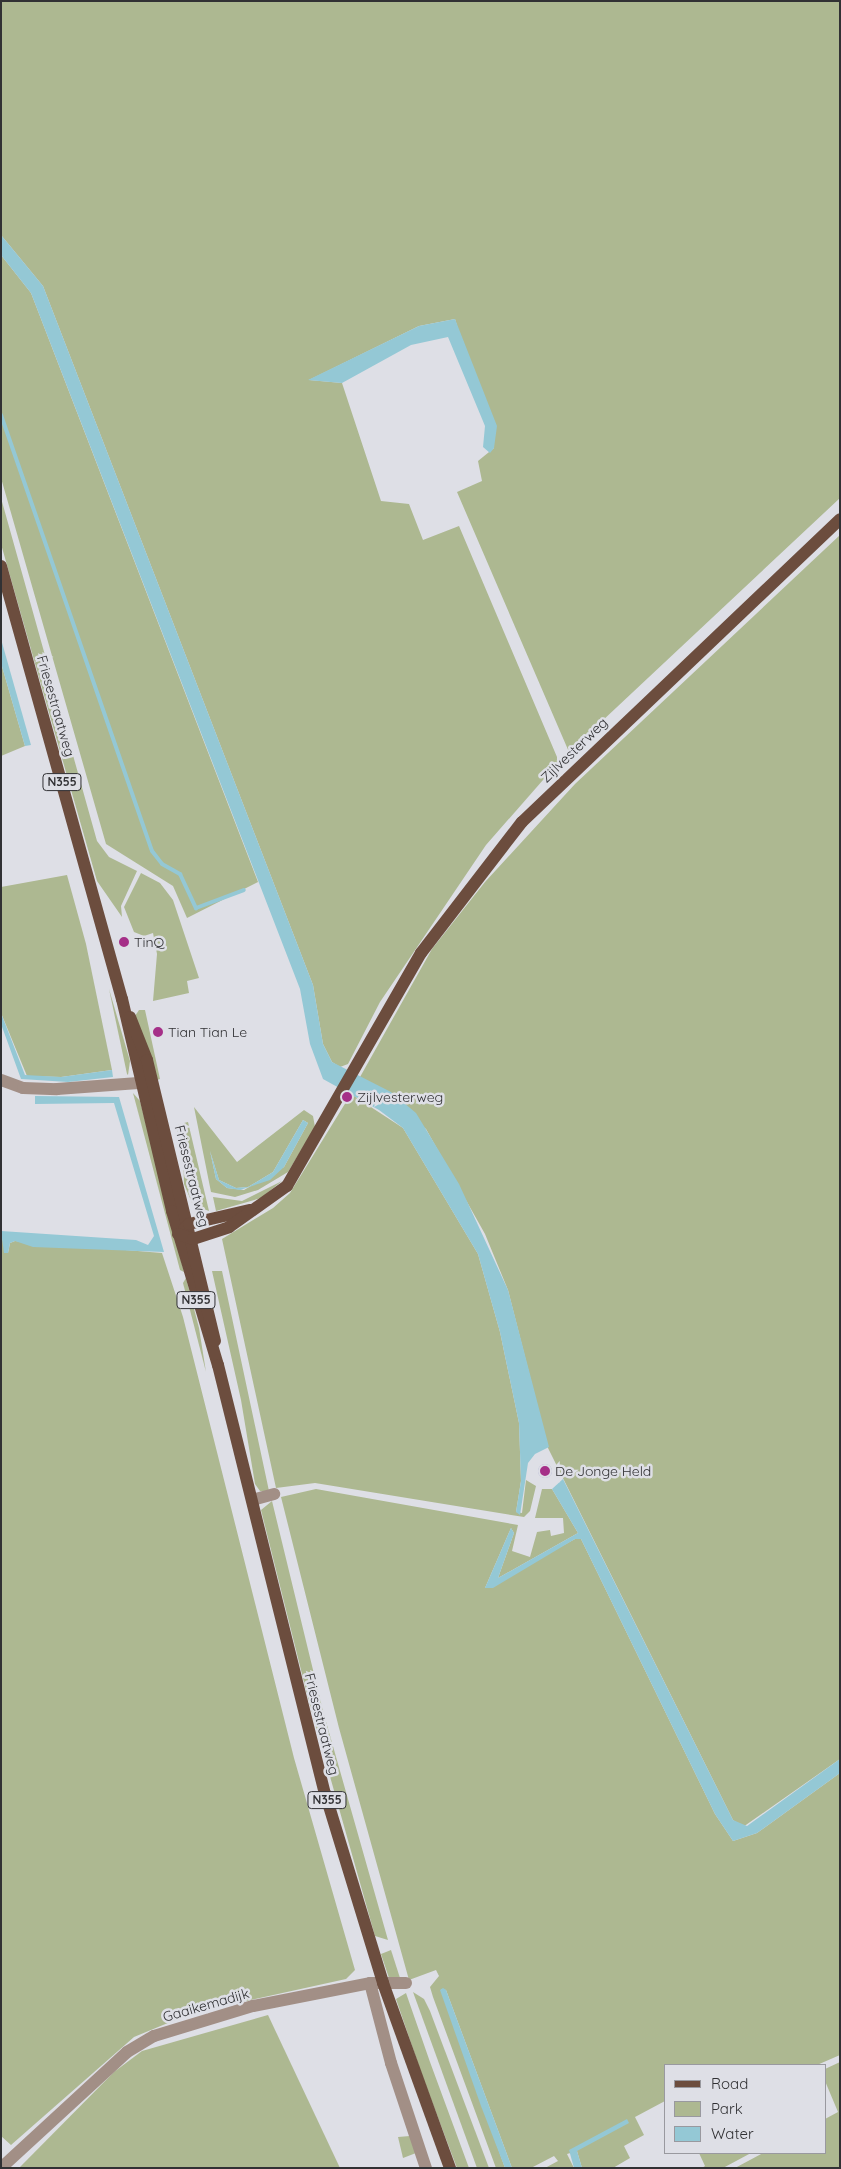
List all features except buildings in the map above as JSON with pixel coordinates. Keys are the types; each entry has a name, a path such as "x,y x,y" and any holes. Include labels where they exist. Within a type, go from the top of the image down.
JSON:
{"main road":[{"name":"Zijlvesterweg","path":"192,1239 229,1228 293,1179 352,1071 421,953 522,822 840,519"},
{"name":"Friesestraatweg","path":"1,566 122,999 189,1224 218,1365 325,1793 383,1983 450,2168"},
{"name":"Friesestraatweg","path":"146,1083 178,1234 218,1365"},
{"name":"Zijlvesterweg","path":"178,1234 189,1224 255,1209"},
{"path":"178,1234 192,1239"}],"street":[{"path":"1,1080 23,1088 48,1089 146,1083"},
{"path":"252,1500 274,1494"},
{"path":"370,1983 391,2063 426,2168"},
{"name":"Gaaikemadijk","path":"1,2168 127,2052 154,2036 253,2006 370,1983 406,1983"}],"green space":[{"path":"1,1 840,1 840,498 569,752 457,492 482,481 478,461 494,448 455,319 419,326 309,380 342,383 381,501 409,504 423,540 459,526 557,757 557,764 486,845 380,1002 348,1064 340,1067 332,1062 323,1044 313,985 43,286 1,235"},
{"path":"1,255 31,293 258,882 187,918 173,886 106,844 1,478"},
{"path":"1,498 97,841 109,857 137,871 121,906 122,917 97,881 1,544"},
{"path":"840,535 840,1759 743,1827 733,1820 548,1448 508,1290 485,1234 426,1129 360,1077 432,949 485,882 575,784"},
{"path":"1,663 25,746 1,756"},
{"path":"141,873 160,883 173,900 199,978 187,981 189,993 153,1001 157,954 153,933 144,936 134,932 124,907"},
{"path":"67,875 86,944 112,1070 61,1077 27,1076 1,1013 1,887"},
{"path":"109,989 130,1061 128,1075 127,1074"},
{"path":"139,1010 145,1010 160,1079 157,1080 135,1016"},
{"path":"133,1093 140,1101 184,1272 180,1270"},
{"path":"351,1094 403,1128 478,1254 500,1332 519,1423 521,1481 516,1512 522,1513 526,1480 536,1486 530,1511 524,1517 315,1483 276,1488 222,1239 273,1208 290,1193"},
{"path":"194,1107 237,1162 304,1110 313,1116 315,1127 288,1172 258,1190 235,1197 211,1192","holes":["303,1120 308,1123 284,1167 244,1190 227,1188 216,1179 210,1151 219,1180 236,1188 248,1187 273,1172"]},
{"path":"188,1122 209,1211 193,1205 184,1184 183,1150 176,1125"},
{"path":"282,1181 261,1198 216,1211 213,1197 242,1201"},
{"path":"1,1236 8,1253 10,1243 15,1241 162,1253 183,1317 294,1758 355,1970 346,1979 192,2013 134,2037 11,2145 1,2136"},
{"path":"212,1271 222,1271 269,1491 260,1491 255,1484 241,1400"},
{"path":"186,1278 199,1328 206,1372 183,1283"},
{"path":"316,1489 518,1525 512,1551 530,1557 537,1532 550,1530 551,1536 564,1533 563,1518 535,1518 542,1489 552,1489 578,1533 498,1578 514,1533 511,1528 485,1588 575,1539 581,1539 715,1814 733,1841 757,1833 840,1773 840,2055 819,2064 664,2064 664,2102 635,2117 644,2135 624,2146 630,2158 613,2168 582,2168 577,2151 567,2154 574,2168 545,2168 558,2161 554,2156 531,2168 512,2168 446,1990 441,1989 505,2168 496,2168 430,1987 439,1976 436,1970 409,1980 339,1728 281,1497"},
{"path":"272,1501 323,1711 388,1940 375,1936 309,1702 261,1510"},
{"path":"391,1950 400,1978 389,1978 381,1954"},
{"path":"413,1992 424,1999 430,2011 489,2168 477,2168"},
{"path":"406,1993 469,2168 457,2168 422,2075 396,1999"},
{"path":"268,2015 340,2168 19,2168 114,2072 142,2051"},
{"path":"840,2062 840,2168 735,2168 761,2154 826,2154 826,2118 838,2112 826,2083 826,2069"},
{"path":"410,2136 416,2153 403,2158 398,2137"},
{"path":"699,2154 749,2154 723,2168 702,2168 705,2166"}],"water":[{"path":"1,235 43,286 313,985 323,1044 332,1062 391,1092 416,1113 459,1184 508,1290 549,1447 535,1454 528,1463 520,1515 516,1512 521,1481 519,1423 500,1332 478,1254 403,1128 379,1110 323,1079 310,1044 300,989 31,293 1,255"},
{"path":"455,319 497,426 494,448 490,453 483,447 485,426 448,337 411,345 342,383 308,380 419,326"},
{"path":"1,639 31,745 25,746 1,663"},
{"path":"1,1013 25,1075 61,1077 112,1070 113,1077 68,1082 21,1079 1,1024"},
{"path":"35,1096 119,1097 164,1252 33,1247 15,1241 10,1243 8,1253 4,1253 1,1231 136,1240 148,1245 154,1236 114,1103 35,1104"},
{"path":"303,1120 308,1123 284,1167 270,1180 240,1190 227,1188 216,1179 210,1151 219,1180 236,1188 248,1187 273,1172"},
{"path":"563,1479 733,1820 747,1826 840,1759 840,1773 757,1833 733,1841 715,1814 581,1539 575,1539 493,1588 485,1588 511,1528 514,1533 498,1578 578,1533 552,1489"},
{"path":"443,1988 446,1990 512,2168 505,2168 481,2106 440,1990"},
{"path":"627,2119 629,2123 577,2151 582,2168 574,2168 569,2150"}],"waterway":[{"path":"1,415 152,851 162,864 180,874 196,908 244,890"}],"place":[{"name":"TinQ","path":"124,942"},
{"name":"Tian Tian Le","path":"158,1032"},
{"name":"Zijlvesterweg","path":"347,1097"},
{"name":"De Jonge Held","path":"545,1471"}]}
